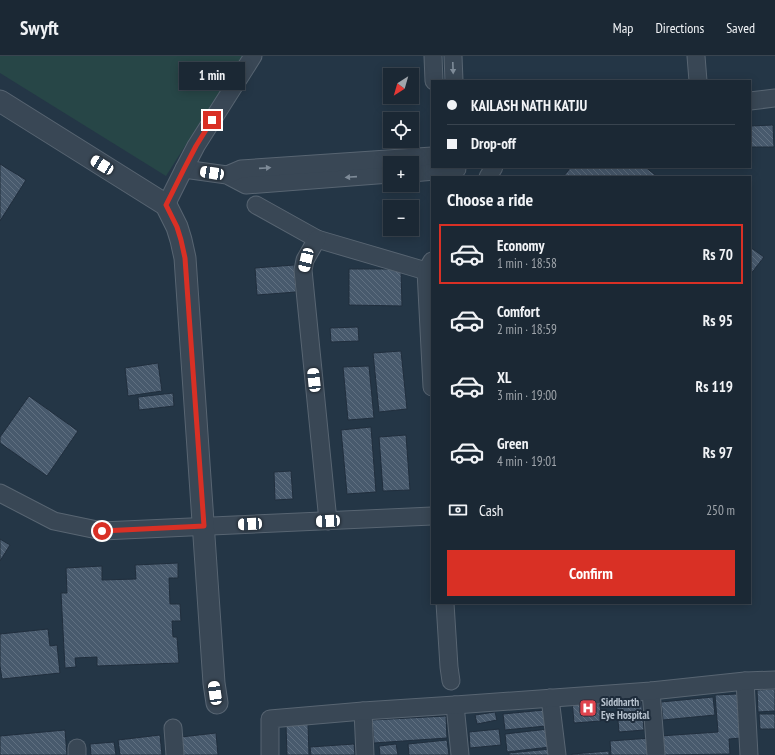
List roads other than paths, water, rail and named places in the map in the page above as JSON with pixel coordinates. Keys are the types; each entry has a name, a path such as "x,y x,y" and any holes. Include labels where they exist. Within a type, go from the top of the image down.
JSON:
{"street":[{"path":"166,205 196,146 253,56"},
{"path":"433,56 434,80"},
{"path":"453,56 454,80"},
{"path":"696,56 698,80"},
{"path":"751,101 775,98"},
{"path":"0,101 166,205 177,227 185,258 216,704"},
{"path":"227,175 241,169 437,168 457,171"},
{"path":"419,172 437,168"},
{"path":"184,169 227,175 246,185 383,175"},
{"path":"256,205 317,239 429,266 431,347"},
{"path":"317,239 306,260 303,270 328,521"},
{"path":"0,493 54,521 102,531 431,516"},
{"path":"445,604 451,681"},
{"path":"270,755 270,719 651,691 745,681 775,680"},
{"path":"745,681 749,755"},
{"path":"651,691 656,755"},
{"path":"550,698 557,755"},
{"path":"456,706 460,755"},
{"path":"363,711 365,755"},
{"path":"173,728 175,755"}],"place":[{"name":"Siddharth Eye Hospital","path":"588,708"}]}
